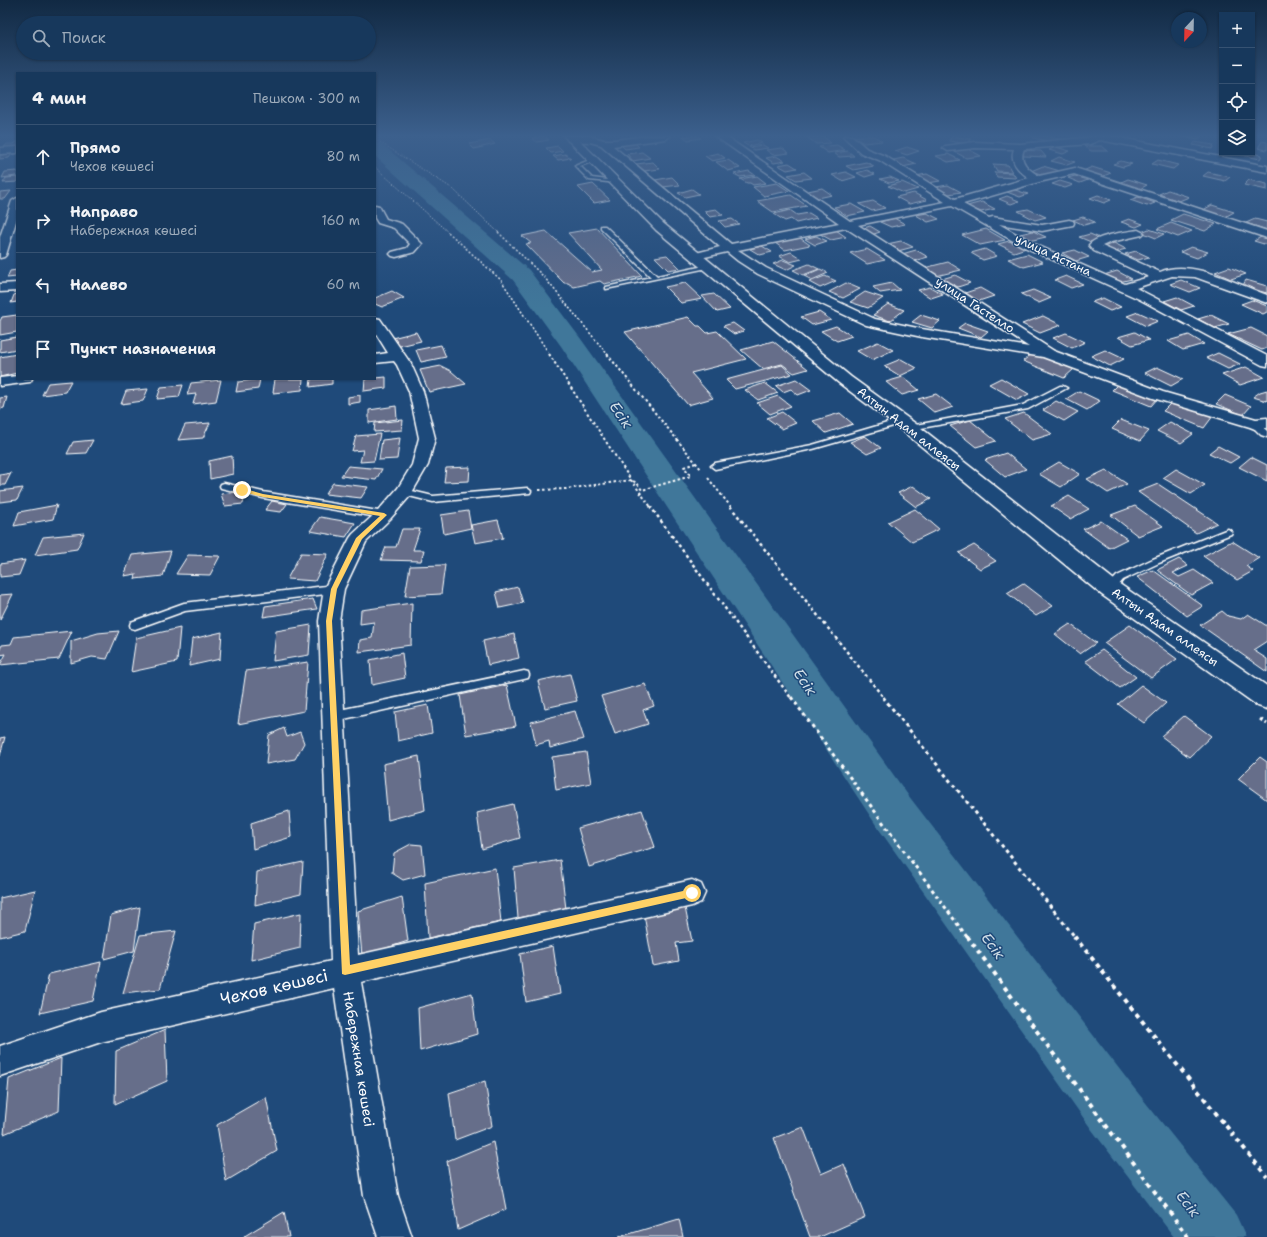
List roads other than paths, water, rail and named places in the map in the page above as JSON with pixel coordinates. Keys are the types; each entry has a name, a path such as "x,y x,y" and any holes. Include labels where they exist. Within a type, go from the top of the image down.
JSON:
{"main road":[{"name":"Алтын Адам аллеясы","path":"627,194 660,226 702,262 845,380 906,425 1110,589 1267,699"}],"street":[{"path":"665,194 742,259 762,271 871,322 922,333 1049,354"},
{"name":"улица Гастелло","path":"804,194 1049,354 1158,395 1261,423"},
{"name":"улица Астана","path":"939,194 1026,244 1124,288 1267,362"},
{"path":"702,262 729,248 954,203 987,194"},
{"path":"1143,194 1267,235"},
{"path":"0,255 14,203"},
{"path":"376,210 382,221 398,226 416,244 411,250 396,254"},
{"path":"981,218 1042,228 1069,224"},
{"path":"1138,234 1108,239 1095,245 1098,249 1160,277"},
{"path":"1124,288 1160,277 1170,272 1197,273 1267,299"},
{"path":"0,288 16,287"},
{"name":"Набережная көшесі","path":"376,325 386,358 404,364 416,391 427,438 420,465 404,492 384,515 359,538 334,589 329,621 335,716 345,971 381,1196 395,1237"},
{"path":"0,382 17,380"},
{"name":"Чехов көшесі","path":"0,1061 101,1027 692,893"}],"lane":[{"path":"603,227 655,278"},
{"path":"608,288 655,278 702,262"},
{"path":"715,466 813,447 906,425 1025,407 1063,388"},
{"path":"1261,423 1264,433 1267,435"},
{"path":"224,486 263,496 384,515"},
{"path":"404,492 433,499 527,491"},
{"path":"1110,589 1120,578 1156,561 1228,532"},
{"path":"135,625 184,607 334,589"},
{"path":"335,716 524,675"}],"waterway":[{"name":"Есік","path":"428,194 521,275 572,344 892,810 1113,1109 1214,1237"}]}
